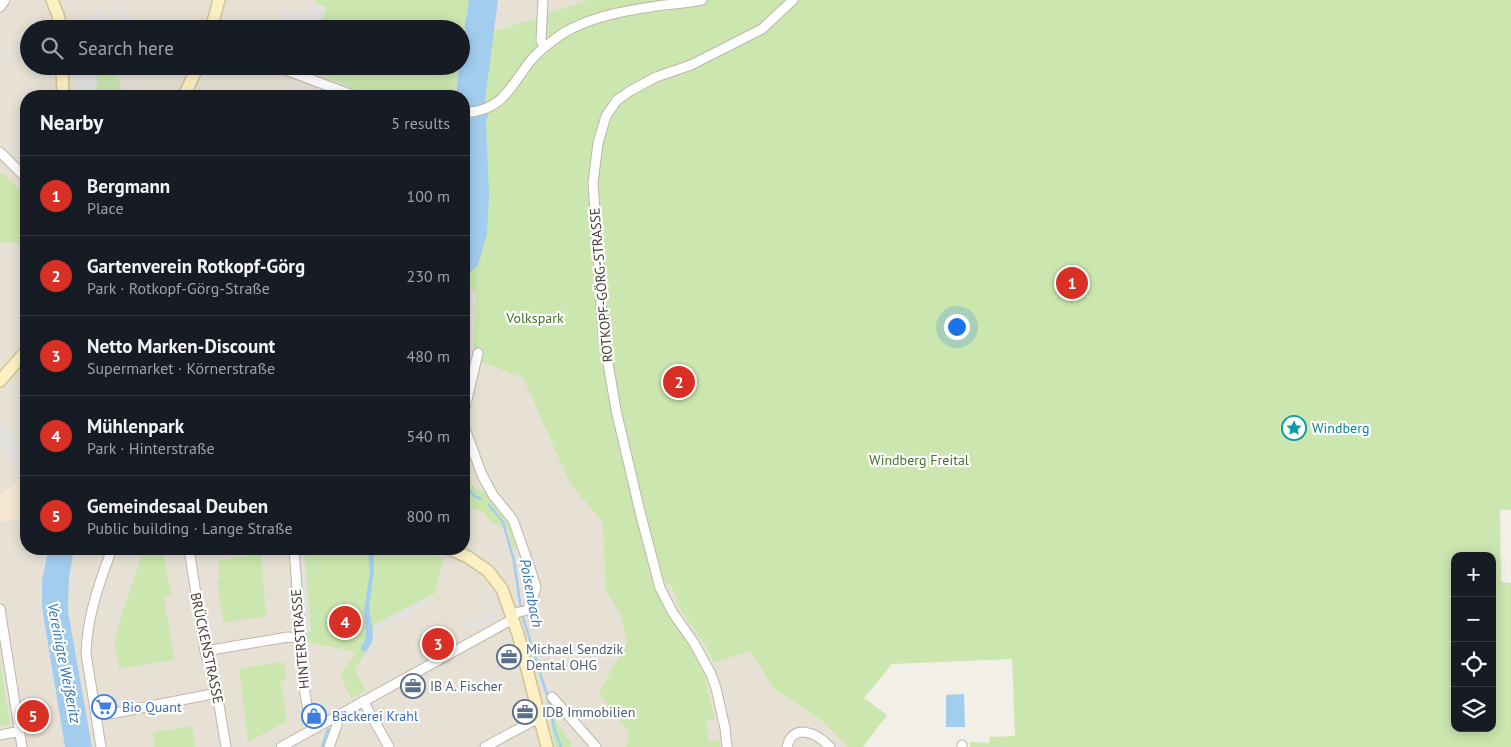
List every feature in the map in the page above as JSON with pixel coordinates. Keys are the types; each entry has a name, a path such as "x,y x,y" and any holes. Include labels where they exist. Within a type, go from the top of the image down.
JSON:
{"main road":[{"path":"52,0 59,20"},
{"path":"213,0 215,15"},
{"path":"214,20 219,0"},
{"path":"62,75 63,90"},
{"path":"187,90 194,75"},
{"path":"2,373 20,356"},
{"path":"463,555 488,571 502,589 517,614 547,747"}],"street":[{"path":"0,7 5,0"},
{"path":"543,0 541,41 545,46"},
{"path":"470,112 486,109 506,95 545,46 566,32 594,18 638,9 702,0"},
{"name":"ROTKOPF-GÖRG-STRASSE","path":"727,747 725,728 711,674 694,643 673,613 660,588 638,503 616,410 603,334 593,183 598,143 606,116 617,100 656,78 691,65 762,29 793,0"},
{"path":"299,75 339,90"},
{"path":"0,152 20,172"},
{"path":"470,386 478,352"},
{"path":"281,747 527,610 536,587 513,520 493,495 482,475 470,442"},
{"path":"101,747 86,654 86,638 89,618 110,555"},
{"name":"BRÜCKENSTRASSE","path":"190,555 205,651 217,693 226,747"},
{"name":"HINTERSTRASSE","path":"294,555 304,694 314,728"},
{"path":"0,610 3,654 22,747"},
{"path":"205,651 288,638 299,638"},
{"path":"110,714 217,693"},
{"path":"552,696 596,747"},
{"path":"363,702 389,747"},
{"path":"330,747 337,726 334,718"},
{"path":"485,747 540,719"},
{"path":"0,735 20,731"},
{"path":"787,747 788,740 794,735 803,732 812,733 830,747"}],"shaded area":[{"path":"0,0 315,0 317,20 20,20 20,75 319,75 358,90 20,90 20,480 0,495"},
{"path":"498,0 588,0 493,32"},
{"path":"314,3 326,7 322,20 308,20"},
{"path":"118,5 122,11 127,8 136,20 121,20 112,8"},
{"path":"285,7 306,15 304,20 280,20"},
{"path":"101,8 110,20 84,20"},
{"path":"18,39 20,40 20,58 15,60 8,56"},
{"path":"75,75 97,75 97,90 76,90"},
{"path":"470,290 476,290 473,359 470,372"},
{"path":"473,359 523,378 570,484 603,523 605,590 657,590 670,584 677,598 676,603 706,647 712,663 751,650 773,688 822,721 848,747 92,747 68,611 69,577 73,555 470,555 470,372"},
{"path":"3,425 20,444 20,471 17,471 16,464 0,443 0,429"},
{"path":"20,480 20,519 0,522 0,495"},
{"path":"20,519 20,555 47,555 44,566 42,608 65,747 0,747 0,522"},
{"path":"298,555 305,555 311,631 306,632"},
{"path":"492,593 500,608 494,610 497,616 472,630 469,624 493,610 486,596"},
{"path":"424,599 427,605 377,631 374,625"}],"green space":[{"path":"316,0 469,0 466,20 322,20 326,7 314,3"},
{"name":"Windberg Freital","path":"588,0 1511,0 1511,510 1500,510 1501,582 1511,583 1511,747 970,747 970,742 989,743 990,737 1015,736 1012,659 892,664 864,698 887,715 863,747 848,747 822,721 773,688 751,651 713,663 706,647 676,603 677,598 670,584 657,590 673,623 689,644 705,677 715,720 706,721 709,741 719,740 720,747 626,747 629,733 599,692 627,643 621,615 605,590 603,523 570,484 523,378 473,359 476,290 470,290 470,272 478,265 486,122 488,116 485,101 493,32"},
{"path":"97,75 116,75 120,80 119,87 122,90 97,90"},
{"path":"318,75 458,75 457,90 357,90"},
{"path":"0,174 4,174 20,190 20,242 0,243"},
{"path":"470,482 479,491 489,492 512,521 519,547 513,548 507,528 491,523 484,512 470,508"},
{"path":"142,555 164,555 171,595 164,597 174,660 119,669 115,642 118,627"},
{"path":"261,555 266,616 223,623 217,580 220,579 218,563 216,561"},
{"path":"305,555 433,555 444,558 435,593 374,625 372,642 355,669 365,691 351,698 340,675 356,652 306,642 306,632 311,631"},
{"path":"0,660 10,725 0,726"},
{"path":"284,662 286,680 280,681 287,721 248,742 239,668"},
{"path":"546,699 551,699 558,713 556,722 571,743 571,747 555,747"},
{"path":"192,726 195,747 154,747 153,732"}],"water":[{"path":"469,0 498,0 485,101 488,116 486,122 489,196 487,233 478,265 470,272 470,90 457,90 458,75 470,75 470,20 466,20"},
{"name":"Vereinigte Weißeritz","path":"47,555 73,555 69,577 68,611 92,747 65,747 42,608 42,581"},
{"path":"369,555 373,555 374,571 369,606 373,634 372,642 366,652 360,649 365,640 364,610 370,572"},
{"path":"964,694 965,727 946,727 946,695"}],"waterway":[{"name":"Poisenbach","path":"470,491 474,496 481,499"},
{"name":"Poisenbach","path":"489,505 503,522 514,561 521,609"},
{"name":"Poisenbach","path":"522,614 561,747"},
{"path":"322,747 328,729"}],"place":[{"name":"Bergmann","path":"1072,283"},
{"name":"Gartenverein Rotkopf-Görg","path":"679,382"},
{"name":"Windberg","path":"1294,428"},
{"name":"Mühlenpark","path":"345,622"},
{"name":"Netto Marken-Discount","path":"438,644"},
{"name":"Michael Sendzik Dental OHG","path":"509,657"},
{"name":"IB A. Fischer","path":"413,686"},
{"name":"Bio Quant","path":"104,707"},
{"name":"IDB Immobilien","path":"525,712"},
{"name":"Gemeindesaal Deuben","path":"33,716"},
{"name":"Bäckerei Krahl","path":"314,716"}],"park label":[{"name":"Volkspark","path":"535,318"}]}
